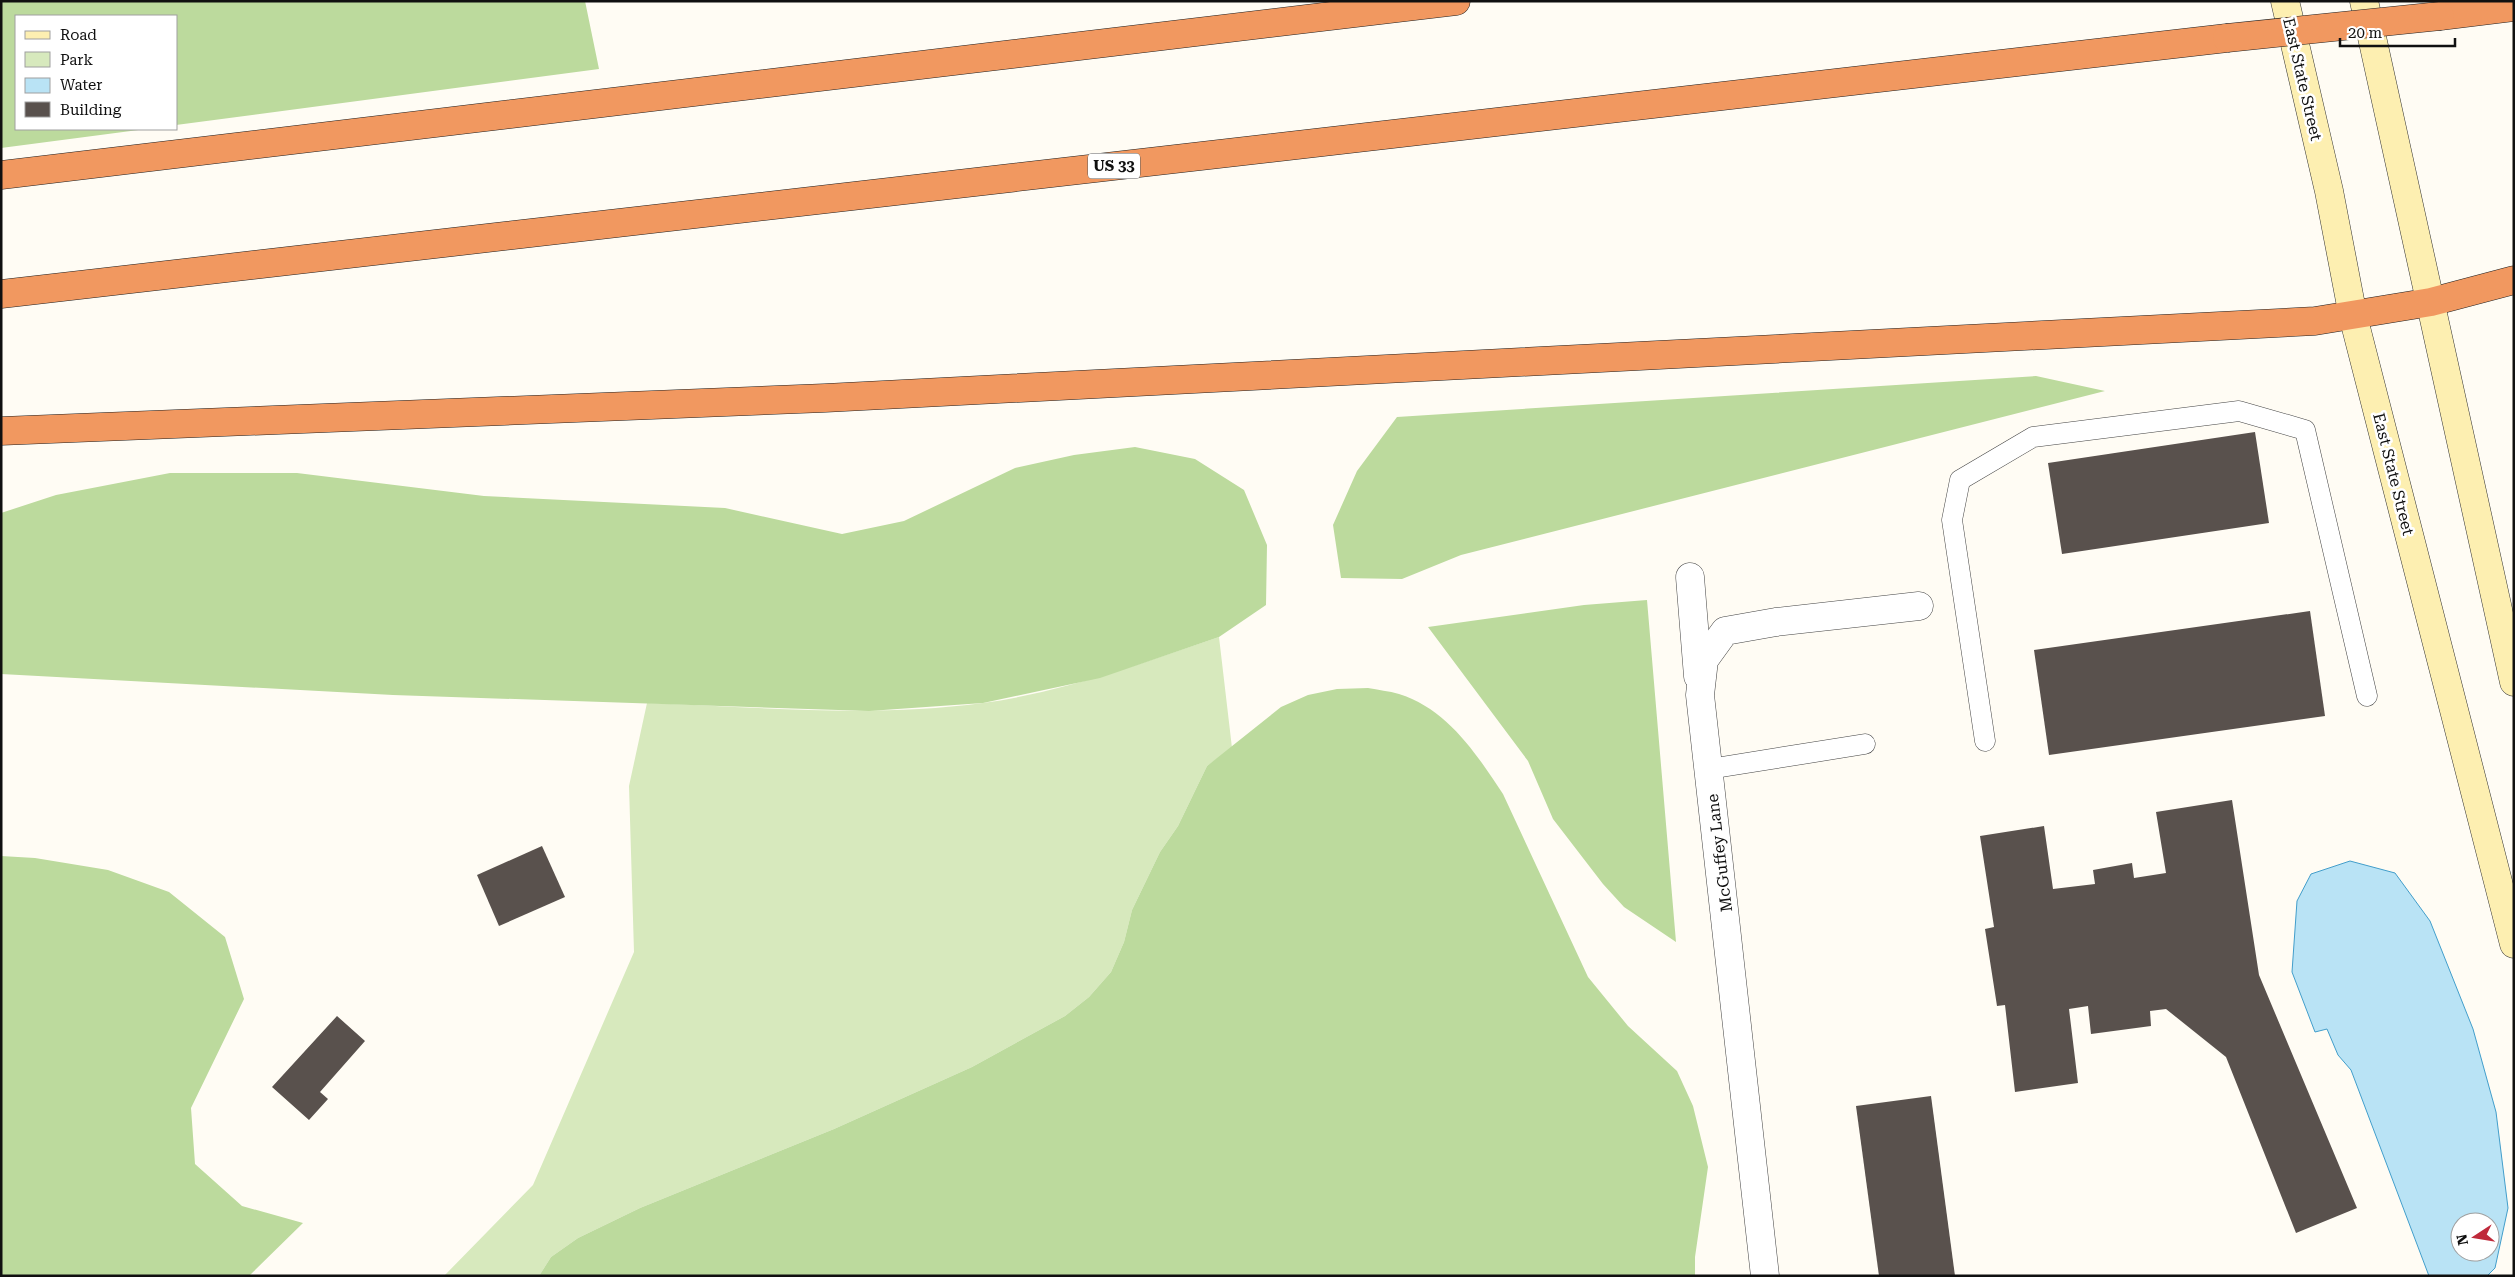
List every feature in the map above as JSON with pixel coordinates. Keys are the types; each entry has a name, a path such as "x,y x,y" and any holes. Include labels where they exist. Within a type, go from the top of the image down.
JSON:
{"highway":[{"path":"1,175 1456,1"},
{"name":"US 33","path":"1,294 2227,38 2514,7"},
{"path":"1,431 825,398 2314,321 2431,302 2514,280"}],"main road":[{"name":"East State Street","path":"2285,1 2330,191 2353,316 2514,944"},
{"path":"2364,1 2514,682"}],"street":[{"path":"1690,577 1700,694"},
{"name":"McGuffey Lane","path":"1765,1276 1700,694 1704,660 1725,631 1776,622 1918,606"}],"lane":[{"path":"1985,742 1952,520 1960,480 2033,437 2239,410 2305,430 2367,696"},
{"path":"1709,769 1865,744"}],"green space":[{"path":"1,1 585,1 599,69 178,125 178,15 15,15 15,130 138,130 1,148"},
{"path":"2036,376 2105,391 1461,555 1402,579 1341,578 1333,525 1357,471 1397,417"},
{"path":"1135,447 1195,459 1244,490 1267,545 1266,605 1219,637 1100,678 983,703 869,711 393,695 1,674 1,513 56,495 170,473 297,473 484,496 725,508 842,534 904,521 1015,468 1074,455"},
{"path":"1647,600 1676,942 1624,907 1603,884 1553,819 1528,761 1428,627 1584,605"},
{"path":"1219,637 1232,748 1207,766 1178,826 1160,852 1132,910 1124,942 1111,972 1089,997 1065,1016 972,1067 834,1129 640,1208 578,1238 551,1257 539,1276 444,1276 533,1185 634,952 629,786 647,703 857,711 899,710 983,703 1043,692 1073,684"},
{"path":"1368,688 1399,694 1432,710 1446,721 1471,748 1503,794 1588,977 1628,1026 1677,1071 1693,1106 1708,1167 1695,1257 1695,1276 539,1276 551,1257 578,1238 640,1208 834,1129 972,1067 1065,1016 1089,997 1111,972 1124,942 1132,910 1160,852 1178,826 1207,766 1281,707 1308,695 1337,689"},
{"path":"1,856 35,858 108,870 169,892 225,937 244,999 191,1108 195,1164 242,1206 303,1223 249,1276 1,1276"}],"water":[{"path":"2350,861 2395,873 2430,921 2473,1029 2496,1112 2508,1208 2500,1245 2500,1212 2450,1212 2450,1262 2496,1262 2495,1268 2487,1276 2429,1276 2351,1070 2338,1055 2327,1029 2315,1032 2292,972 2297,901 2311,874"}],"building":[{"path":"2255,432 2269,523 2062,554 2048,463"},
{"path":"2310,611 2325,716 2049,755 2034,650"},
{"path":"2232,800 2259,975 2357,1208 2296,1233 2226,1057 2166,1009 2150,1011 2151,1026 2091,1034 2088,1006 2069,1009 2078,1083 2015,1092 2005,1005 1997,1006 1985,929 1994,927 1980,836 2044,826 2053,889 2095,884 2093,870 2132,863 2134,878 2166,873 2156,812"},
{"path":"542,846 565,897 499,926 477,875"},
{"path":"337,1016 365,1041 320,1092 328,1099 309,1120 272,1087"},
{"path":"1931,1096 1955,1276 1879,1276 1856,1106"}]}
